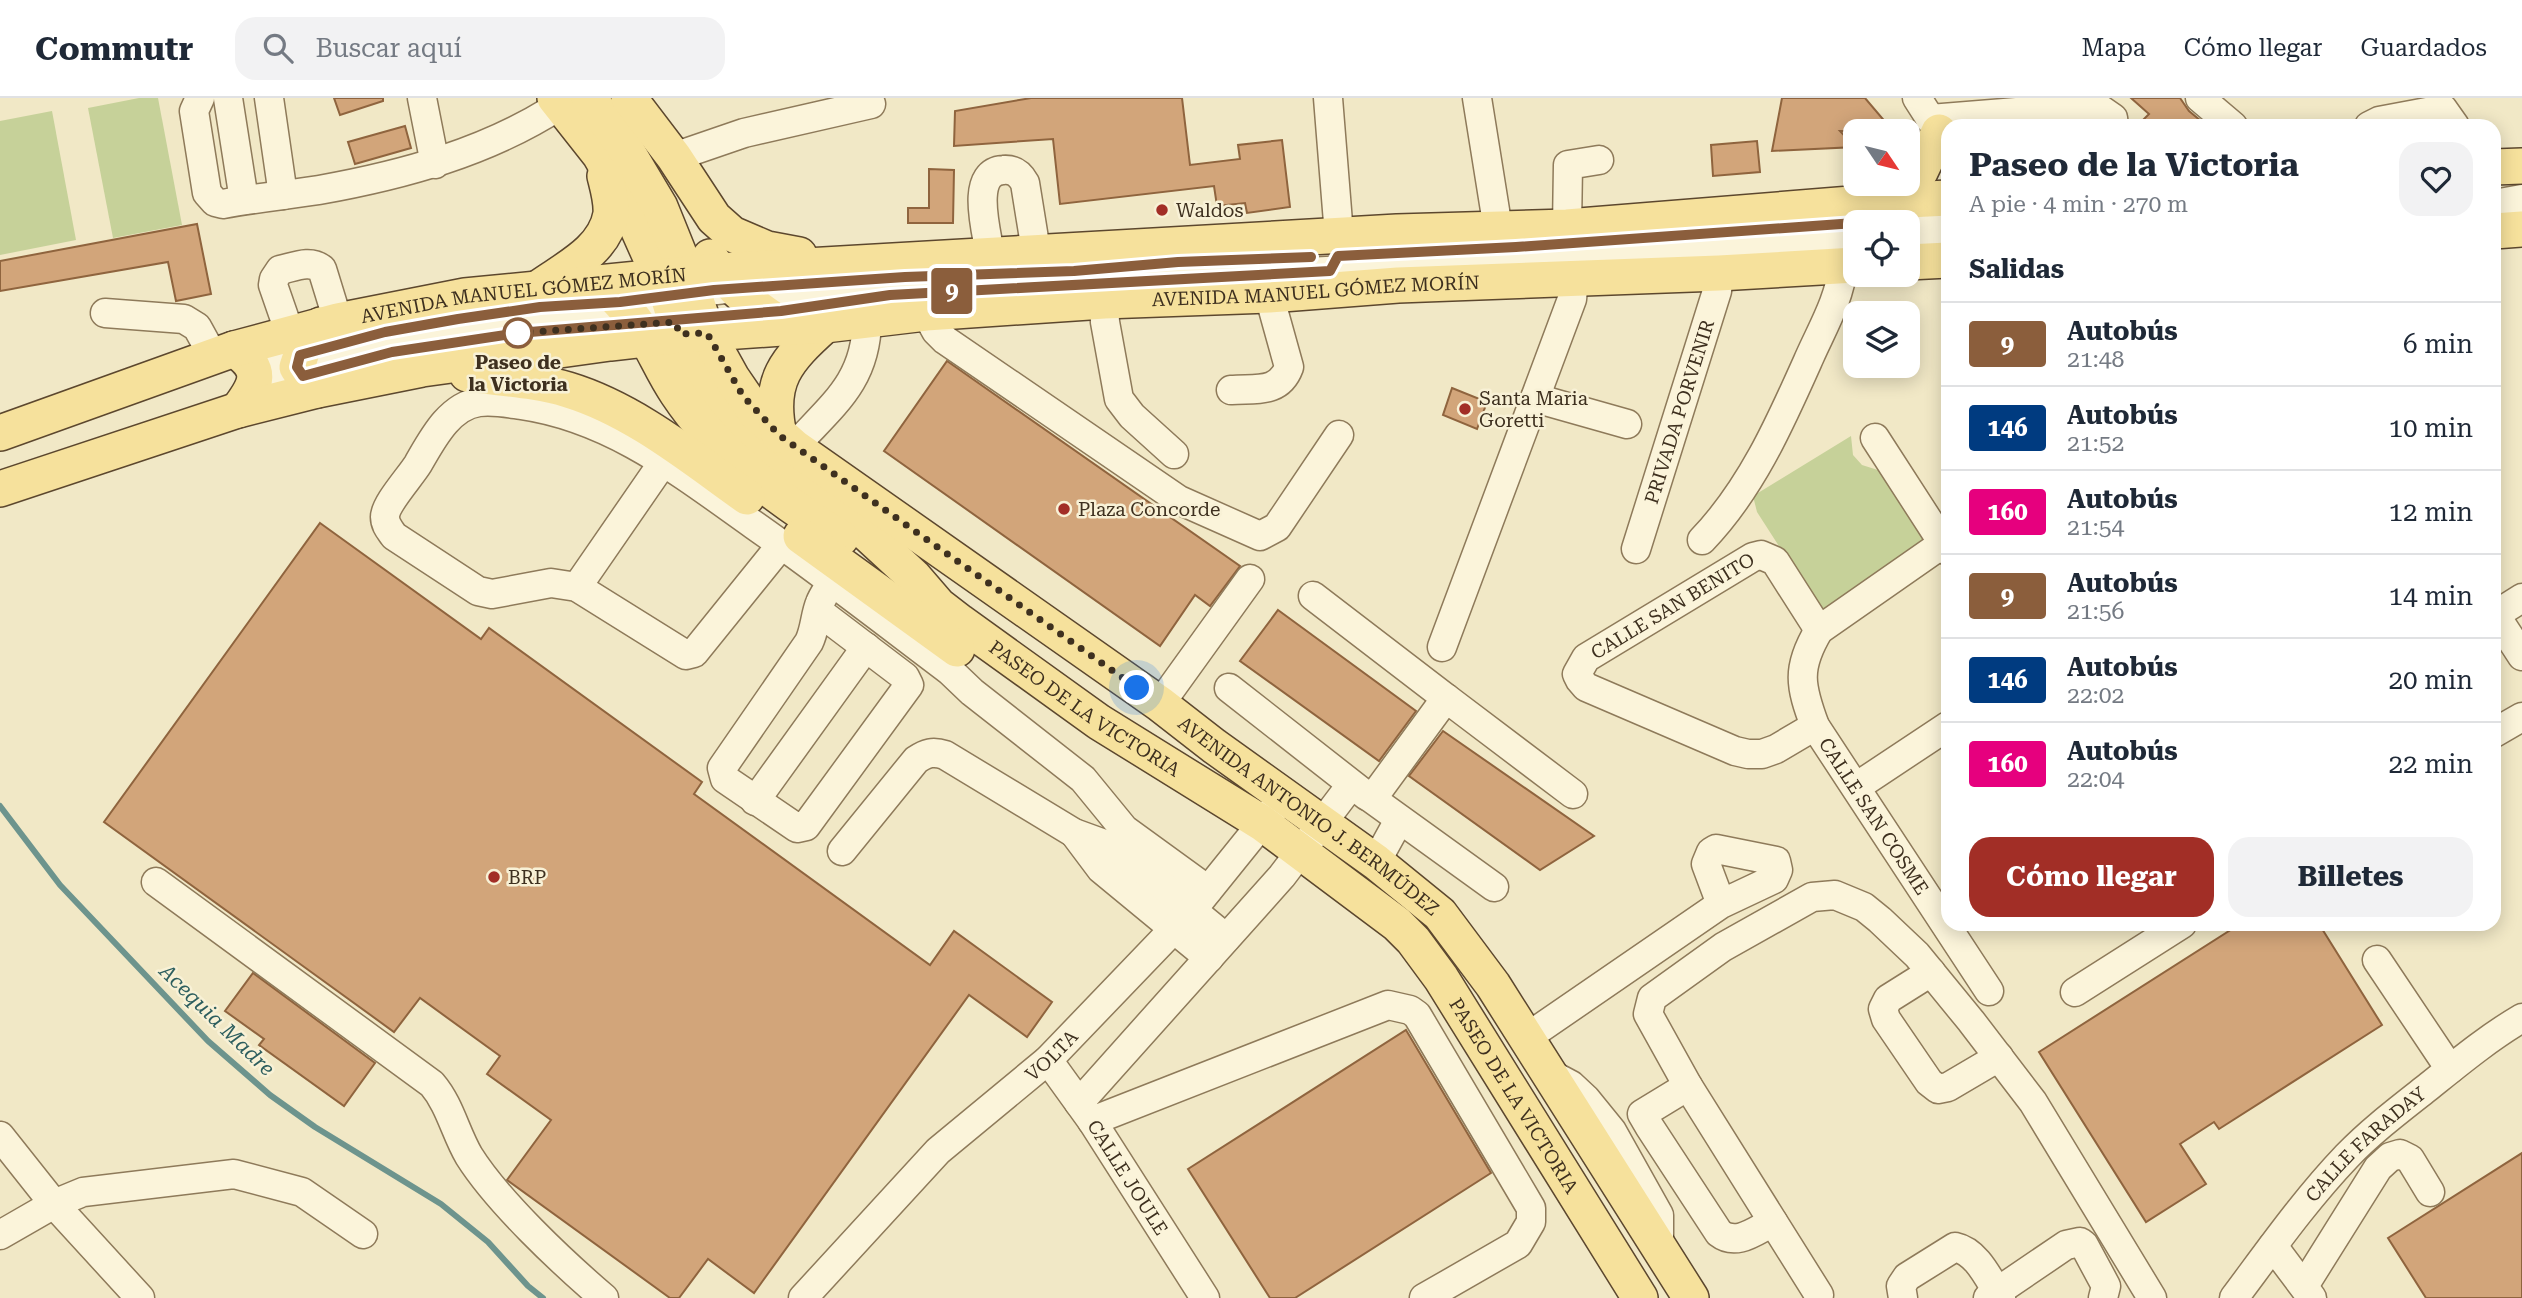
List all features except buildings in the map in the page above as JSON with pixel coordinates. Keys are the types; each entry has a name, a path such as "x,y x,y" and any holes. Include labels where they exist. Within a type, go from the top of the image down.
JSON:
{"main road":[{"path":"609,98 654,160 692,231 673,304 677,393 698,422 742,470 775,495 865,553 961,596 1162,734 1214,746"},
{"path":"629,98 674,157 714,218 732,234 767,249 854,262"},
{"path":"568,100 628,205 673,304"},
{"name":"AVENIDA ANTONIO J. BERMÚDEZ","path":"568,100 622,143 660,207 673,304 743,396 787,441 1160,704 1376,862 1440,914 1493,985 1691,1298"},
{"path":"1888,201 1920,172 1933,124"},
{"path":"538,289 584,256 597,244 605,230 611,214 610,198 600,155"},
{"path":"2501,167 2522,166"},
{"name":"AVENIDA MANUEL GÓMEZ MORÍN","path":"0,433 239,373 465,296 538,289 673,304 825,326 926,313 1104,301 1269,295 1329,263 1393,260 1498,229 1567,227 1941,198"},
{"path":"2501,230 2522,229"},
{"name":"AVENIDA MANUEL GÓMEZ MORÍN","path":"0,489 239,373 311,350 422,369 610,343 673,304 854,262 1036,251 1329,263 1393,260 1574,279 1719,274 1843,259"},
{"path":"1920,261 1941,260"},
{"path":"673,304 774,320"},
{"path":"787,441 774,412 776,393 785,367 797,350 825,326"},
{"path":"422,369 536,383 568,390 600,402 644,426 698,462 969,657 1046,701 1099,722"},
{"name":"PASEO DE LA VICTORIA","path":"913,576 945,611 1099,722 1262,823 1397,924 1427,957 1640,1298"}],"street":[{"path":"200,98 194,111 207,193 215,202 223,204 318,190 435,164 532,123 568,100"},
{"path":"228,98 244,200"},
{"path":"269,98 283,195"},
{"path":"422,98 435,164"},
{"path":"1328,98 1329,263"},
{"path":"1477,98 1498,229"},
{"path":"2200,98 2225,119"},
{"path":"674,157 744,133 871,104"},
{"path":"1947,119 1979,107 2090,106 2106,112 2113,119"},
{"path":"2392,119 2446,111"},
{"path":"1567,227 1568,165 1599,160"},
{"path":"990,254 981,189 987,178 996,170 1009,170 1020,174 1025,183 1036,251"},
{"path":"2501,186 2522,184"},
{"path":"2501,203 2522,200"},
{"path":"1920,217 1941,216"},
{"path":"1393,260 1843,224"},
{"path":"1920,239 1941,238"},
{"path":"1393,260 1843,258"},
{"path":"311,350 358,360 673,304 905,277 1074,271 1178,262 1329,263"},
{"path":"774,320 890,295 1329,263"},
{"name":"PRIVADA PORVENIR","path":"1636,549 1717,291 1719,274"},
{"path":"1442,647 1572,299 1574,279"},
{"path":"1702,540 1726,515 1758,465 1787,407 1843,280"},
{"path":"1231,390 1274,387 1286,376 1289,367 1269,295"},
{"path":"1104,301 1105,322 1119,399 1132,416 1174,454"},
{"path":"105,313 184,319 197,327 239,373"},
{"path":"926,313 936,331 945,340 1169,494 1260,536 1277,527 1339,435"},
{"path":"787,441 842,394 858,371 866,345 867,321"},
{"path":"1535,398 1627,424"},
{"path":"782,544 690,655 682,654 577,587 551,583 492,594 478,591 394,536 386,524 387,508 433,439 454,413 477,402 495,401 543,408 576,417 609,431 664,461 782,544 950,671 976,684 1094,765 1199,901 1218,948"},
{"path":"1875,438 1941,537"},
{"path":"577,587 664,461"},
{"path":"1819,630 1941,548"},
{"name":"CALLE SAN BENITO","path":"1815,726 1776,749 1762,754 1735,751 1586,687 1577,674 1587,658 1753,557 1761,555 1775,561 1819,630"},
{"path":"1160,704 1250,579"},
{"path":"818,611 905,677 909,685 806,826 797,828 724,779 722,768 809,642 821,600 832,582"},
{"path":"1313,596 1573,794"},
{"path":"2501,610 2522,598"},
{"path":"2501,623 2522,656"},
{"name":"CALLE SAN COSME","path":"1819,630 1805,656 1801,680 1815,726 1941,917"},
{"path":"755,801 866,648"},
{"path":"1229,688 1399,820 1494,887"},
{"path":"1086,1112 1218,948 1302,852 1322,823 1362,792 1446,698"},
{"path":"2501,729 2522,716"},
{"path":"1856,787 1941,731"},
{"path":"842,851 916,760 936,752 1074,833 1118,849 1199,901"},
{"name":"VOLTA","path":"803,1298 938,1151 1048,1060 1199,901 1284,796"},
{"path":"1376,862 1399,820"},
{"path":"156,882 432,1084 448,1107 462,1142 480,1171 537,1234 604,1298"},
{"path":"1819,1296 1688,1086 1648,1014 1652,998 1723,947 1812,897 1835,895 1864,907 1881,920 1931,972 1999,1057 2033,1102 2152,1298"},
{"path":"1526,1038 1721,904"},
{"name":"CALLE SAN COSME","path":"1950,931 1989,991"},
{"path":"2075,992 2171,931"},
{"path":"2377,960 2450,1069"},
{"path":"1931,972 1888,999 1883,1009 1886,1018 1929,1082 1938,1089 1948,1087 1999,1057"},
{"path":"1086,1112 1388,1004 1410,1010 1417,1015 1531,1208 1531,1222 1518,1244 1424,1298"},
{"name":"CALLE FARADAY","path":"2234,1298 2347,1156 2450,1069 2496,1033 2522,1018"},
{"name":"CALLE JOULE","path":"1048,1060 1086,1112 1205,1298"},
{"path":"1547,1072 1571,1085 1612,1131 1659,1215 1659,1247"},
{"path":"1612,1131 1688,1086"},
{"path":"1642,1114 1719,1234 1736,1240 1773,1222"},
{"path":"0,1136 54,1204 140,1298"},
{"path":"2273,1246 2308,1292 2378,1168 2390,1157 2400,1154 2410,1159 2430,1192"},
{"path":"0,1235 54,1204 83,1192 234,1174 302,1192 363,1234"},
{"path":"1903,1298 1901,1286 1907,1277 1955,1247 1964,1249 1973,1256 1996,1296 2066,1245 2080,1242 2106,1286 2103,1298"}],"green space":[{"path":"139,98 158,98 182,225 113,238 88,108"},
{"path":"52,111 76,240 0,255 0,121"},
{"path":"1851,436 1853,455 1862,465 1881,471 1928,541 1822,613 1757,512 1753,496"}],"waterway":[{"name":"Acequia Madre","path":"0,806 60,885 208,1041 270,1095 315,1127 441,1204 488,1242 528,1286 543,1298"}],"bus line":[{"name":"9","path":"1311,257 856,280 734,288 620,302 540,307 385,332 300,355 297,367 303,376 392,352 518,333 675,322 781,311 890,295 1330,271 1338,256 1516,247 1843,224"}],"place":[{"name":"Waldos","path":"1162,210"},
{"name":"Paseo de la Victoria","path":"518,333"},
{"name":"Santa Maria Goretti","path":"1465,409"},
{"name":"Plaza Concorde","path":"1064,509"},
{"name":"BRP","path":"494,877"}],"route":[{"path":"518,333 675,322 680,334 707,333 743,396 779,435 1137,688"}]}
